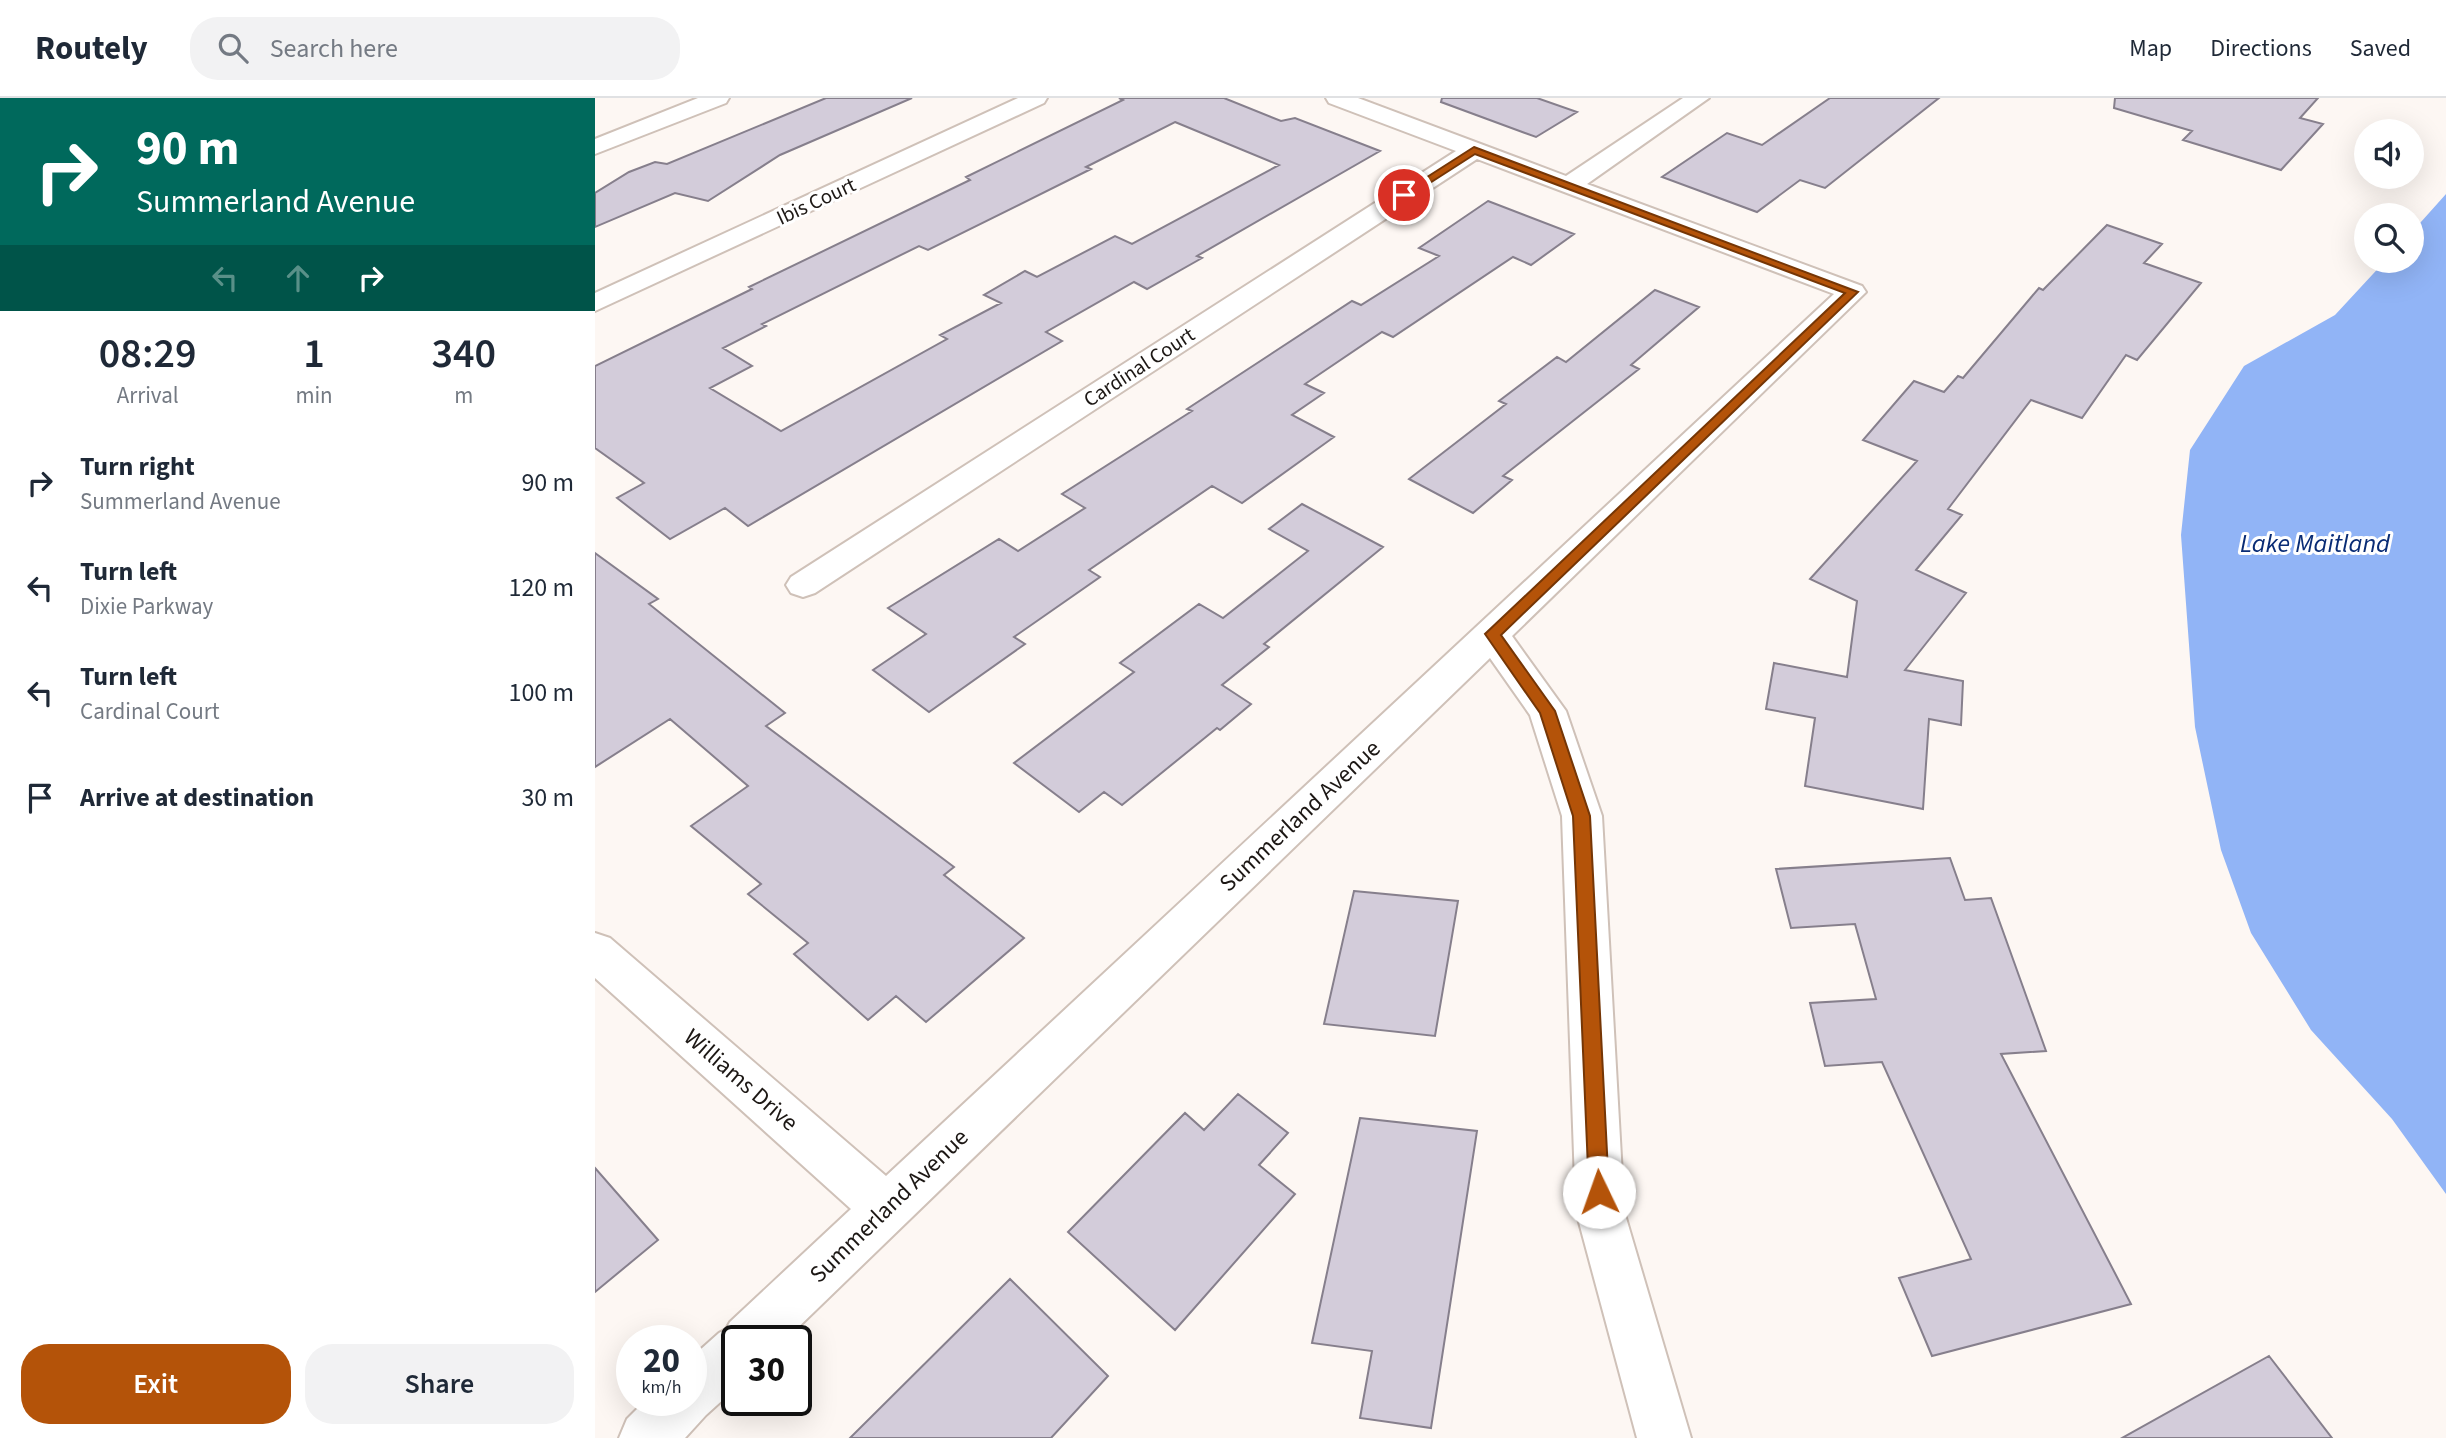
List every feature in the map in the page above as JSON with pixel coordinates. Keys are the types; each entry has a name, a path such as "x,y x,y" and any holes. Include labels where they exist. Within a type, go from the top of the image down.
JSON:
{"street":[{"path":"595,148 718,98"},
{"name":"Ibis Court","path":"595,303 1036,98"},
{"path":"1337,98 1567,186 1698,98"},
{"name":"Cardinal Court","path":"803,585 1474,150"},
{"name":"Summerland Avenue","path":"764,1325 1852,292 1567,186"},
{"path":"1492,634 1547,711 1582,816 1599,1211 1664,1438"},
{"name":"Williams Drive","path":"598,959 886,1208"},
{"path":"707,1379 721,1366"},
{"path":"646,1438 669,1416"}],"water":[{"name":"Lake Maitland","path":"2446,194 2446,1194 2392,1119 2311,1030 2251,933 2221,850 2195,727 2181,535 2190,450 2244,366 2335,315 2374,273 2424,273 2424,219"}],"building":[{"path":"826,98 912,98 780,155 708,201 675,193 595,227 595,193 629,172 655,162 667,164"},
{"path":"1119,98 1224,98 1281,121 1295,118 1380,151 1197,256 1202,258 1147,289 1134,282 1046,332 1062,341 748,526 725,508 670,539 617,498 644,483 595,448 595,366 752,289 749,287 970,180 966,177 1123,100","holes":["1175,122 1279,165 1132,244 1115,236 1037,277 1025,271 984,295 1001,303 940,335 947,339 781,431 710,388 752,366 723,348 766,326 762,324 919,246 928,250 1091,169 1086,167"]},
{"path":"1442,98 1537,98 1577,112 1536,137 1441,102"},
{"path":"1830,98 1939,98 1825,188 1800,180 1757,212 1662,177 1727,133 1762,145"},
{"path":"2115,98 2318,98 2300,118 2323,124 2281,170 2183,140 2192,131 2114,108"},
{"path":"1488,201 1574,234 1531,265 1513,257 1393,337 1382,332 1305,384 1324,393 1292,415 1334,437 1242,503 1212,486 1089,570 1100,577 1014,637 1025,644 929,712 873,670 926,634 888,608 999,539 1018,551 1085,508 1062,494 1192,411 1187,409 1352,301 1361,305 1439,256 1419,248"},
{"path":"2107,225 2162,244 2144,263 2201,283 2137,360 2126,355 2082,418 2031,400 1948,509 1962,515 1916,570 1966,593 1905,670 1963,681 1961,725 1929,719 1923,809 1805,786 1815,718 1766,709 1774,663 1847,677 1857,601 1810,579 1917,461 1863,440 1914,381 1944,392 1958,376 1963,378 2039,288 2043,290"},
{"path":"1655,290 1699,307 1631,365 1639,369 1503,476 1512,480 1473,513 1409,479 1506,404 1499,401 1557,357 1566,362"},
{"path":"1302,504 1383,547 1264,644 1269,647 1222,685 1251,704 1122,805 1104,792 1079,812 1014,763 1134,672 1120,663 1199,604 1223,618 1308,551 1269,529"},
{"path":"595,553 658,599 649,604 785,713 766,726 954,867 944,875 1024,938 926,1022 896,996 868,1020 794,954 808,943 748,894 761,884 691,826 748,786 670,719 595,767"},
{"path":"1950,858 1965,900 1991,898 2046,1051 2001,1054 2131,1304 1932,1356 1899,1278 1971,1259 1882,1062 1825,1066 1810,1003 1876,999 1855,924 1791,928 1776,869"},
{"path":"1354,891 1458,901 1435,1036 1324,1024"},
{"path":"1238,1094 1288,1133 1259,1165 1295,1194 1175,1330 1068,1232 1185,1113 1204,1130"},
{"path":"1360,1118 1477,1131 1431,1428 1360,1418 1372,1351 1312,1343"},
{"path":"595,1168 658,1240 595,1292"},
{"path":"1010,1279 1108,1376 1051,1438 850,1438"},
{"path":"2269,1356 2332,1438 2122,1438"}],"route":[{"path":"1404,195 1474,150 1852,292 1492,634 1547,711 1582,816 1599,1192"}]}
